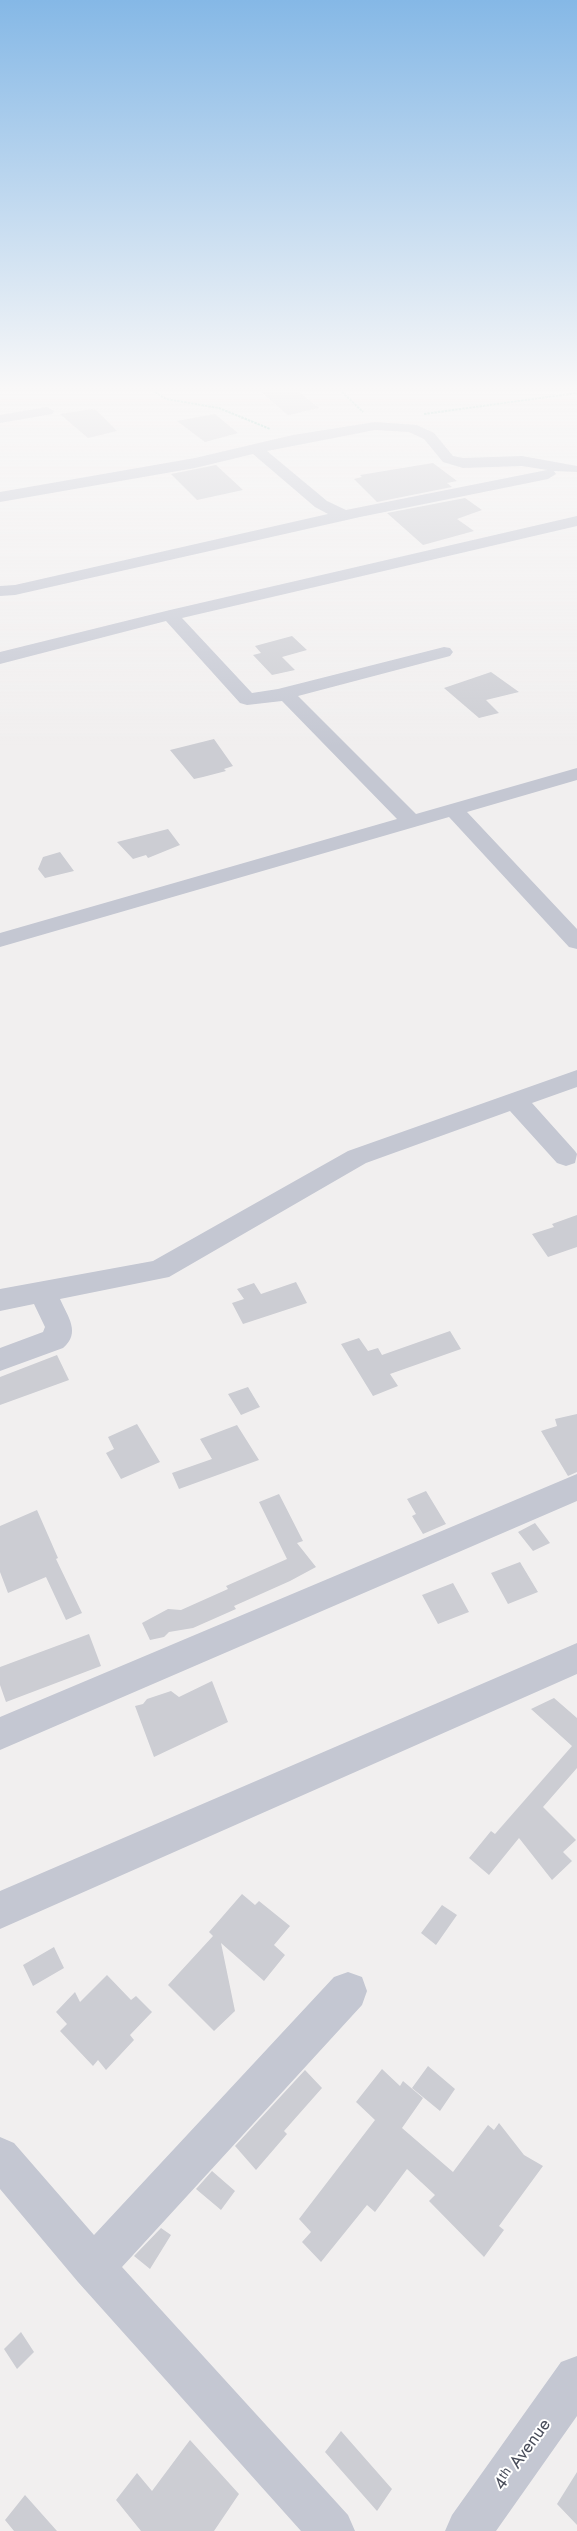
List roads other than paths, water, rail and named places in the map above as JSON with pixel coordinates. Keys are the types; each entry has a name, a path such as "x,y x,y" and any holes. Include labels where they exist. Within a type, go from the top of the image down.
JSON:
{"street":[{"path":"333,510 344,516"},
{"path":"0,591 15,590 372,510"},
{"path":"0,658 170,615 574,525"},
{"path":"170,615 248,699 278,696 444,652"},
{"path":"278,696 288,698 411,821"},
{"path":"0,940 577,774"},
{"path":"454,810 577,942"},
{"path":"0,1300 159,1270 357,1157 577,1078"},
{"path":"515,1101 566,1157"},
{"path":"0,1360 53,1340 59,1335 59,1327 42,1292"},
{"path":"0,1734 577,1486"},
{"path":"0,1910 577,1658"},
{"path":"93,2267 348,1991"},
{"path":"1,2161 93,2267 332,2531"},
{"name":"4ᵗʰ Avenue","path":"468,2531 577,2378"}]}
